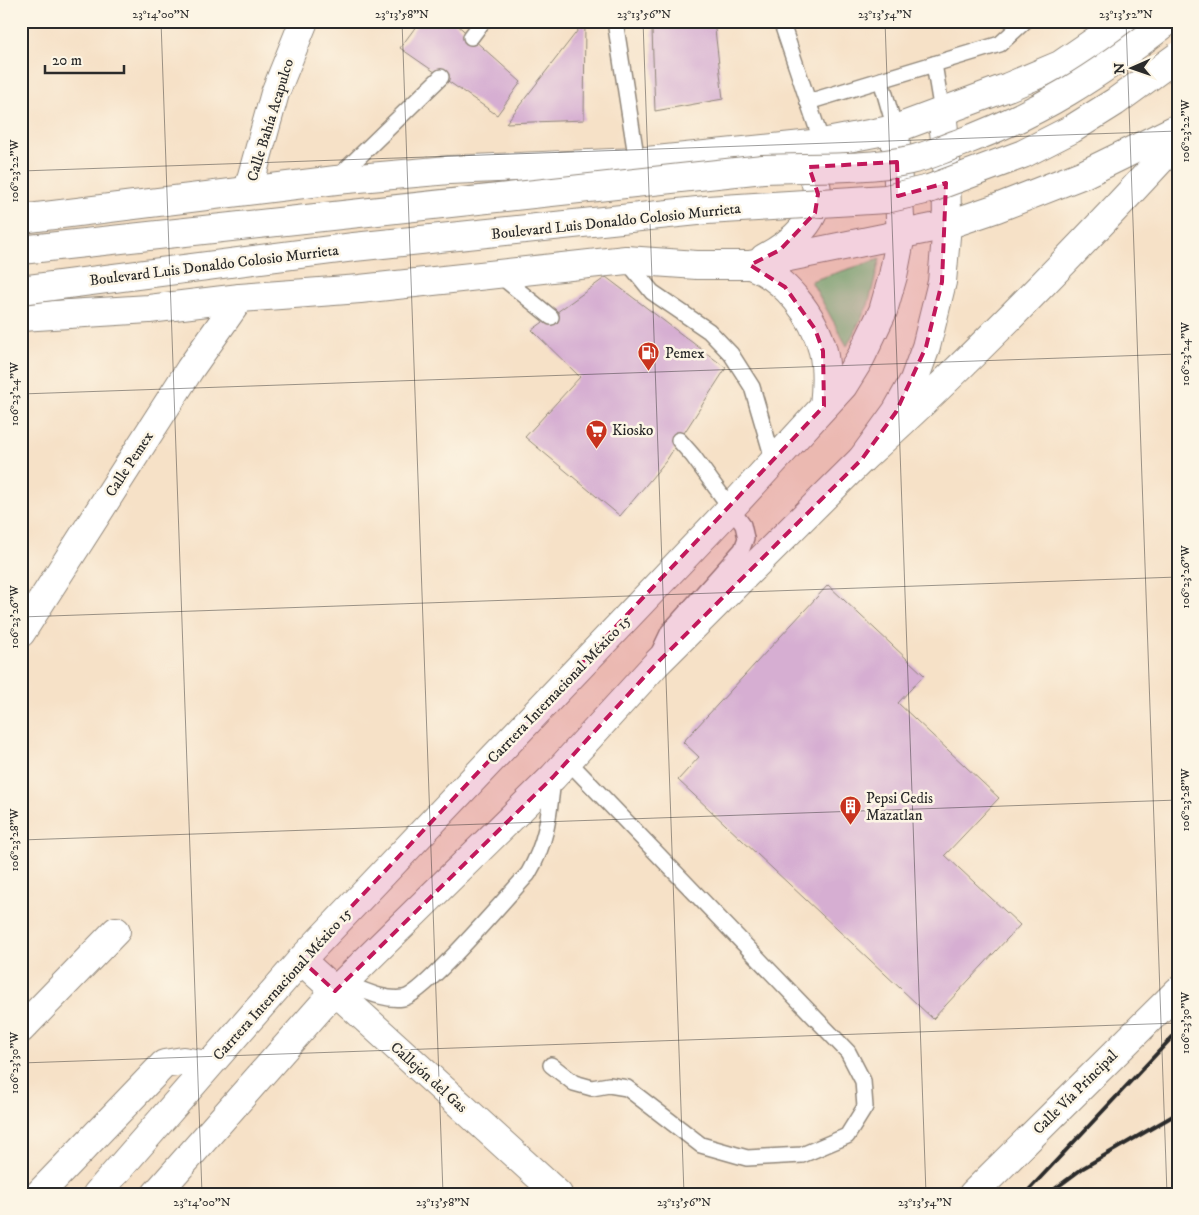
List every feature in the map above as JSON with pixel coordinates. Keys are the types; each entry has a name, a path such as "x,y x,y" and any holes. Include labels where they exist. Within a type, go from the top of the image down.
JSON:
{"main road":[{"name":"Calle Bahía Acapulco","path":"248,190 275,93 304,21"},
{"path":"21,219 336,180 448,170 637,162 822,143 895,129 1008,87 1060,65 1124,21"},
{"path":"21,250 763,169 870,165 911,160 1009,124 1044,107 1120,59 1168,21"},
{"name":"Boulevard Luis Donaldo Colosio Murrieta","path":"21,290 354,247 707,210 886,199 929,189 1023,154 1072,129 1115,102 1178,56"},
{"path":"862,459 896,412 914,380 926,347 942,282 947,225 946,149 942,112"},
{"path":"21,318 148,309 240,298 360,289 626,260 697,265 750,265 947,225 998,208 1084,174 1178,128"},
{"name":"Carrtera Internacional México 15","path":"98,1194 301,960 730,509 843,386 861,358 883,310 893,276 901,235 895,129"},
{"path":"156,1194 339,987 560,769 657,663 862,459 937,391 1113,212 1178,141"},
{"path":"750,265 780,250 805,227 815,213 818,194 814,175 803,160 791,152 777,148"},
{"path":"750,265 762,270 785,287 814,329 823,351 827,383 824,406"},
{"name":"Calle Pemex","path":"21,633 190,369 240,298"},
{"path":"21,1029 116,931"},
{"name":"Callejón del Gas","path":"301,960 339,987 558,1194"},
{"name":"Calle Vía Principal","path":"973,1194 1178,991"},
{"path":"39,1194 164,1064 184,1061 208,1065"}],"lane":[{"path":"471,37 483,21"},
{"path":"614,21 637,162"},
{"path":"781,21 822,143"},
{"path":"808,102 1000,44 1025,21"},
{"path":"934,64 942,112"},
{"path":"336,180 440,77"},
{"path":"881,80 895,129"},
{"path":"626,260 652,292 709,331 731,354 752,387 774,462"},
{"path":"497,273 551,316"},
{"path":"657,663 661,644 669,631 742,549 746,538 743,525 694,456 679,440"},
{"path":"339,987 390,999 405,998 443,965 528,874 538,858 548,826 560,769"},
{"path":"551,1065 574,1084 592,1088 610,1086 627,1088 701,1145 748,1158 802,1155 848,1136 865,1107 863,1081 848,1052 560,769"}],"highlighted area":[{"path":"897,162 898,196 946,183 942,282 926,347 896,412 862,459 657,663 553,777 335,991 301,960 824,406 823,351 815,329 785,287 750,265 780,250 815,213 818,194 809,167"}],"green space":[{"path":"880,259 868,305 847,346 811,281"}],"building":[{"path":"420,21 453,21 521,82 497,115 400,48"},
{"path":"585,21 584,120 506,123"},
{"path":"691,21 714,21 723,99 655,111 652,30"},
{"name":"Pemex","path":"606,277 726,368 666,461 620,516 525,437 580,377 532,330"},
{"name":"Pepsi Cedis Mazatlan","path":"828,585 924,675 898,703 999,798 945,855 1020,925 933,1019 678,780 699,757 683,742"}],"railway":[{"path":"1025,1194 1178,1031"},
{"path":"1048,1194 1083,1168 1178,1113"}],"place":[{"name":"Pemex","path":"649,372"},
{"name":"Kiosko","path":"596,449"},
{"name":"Pepsi Cedis Mazatlan","path":"850,826"}]}
